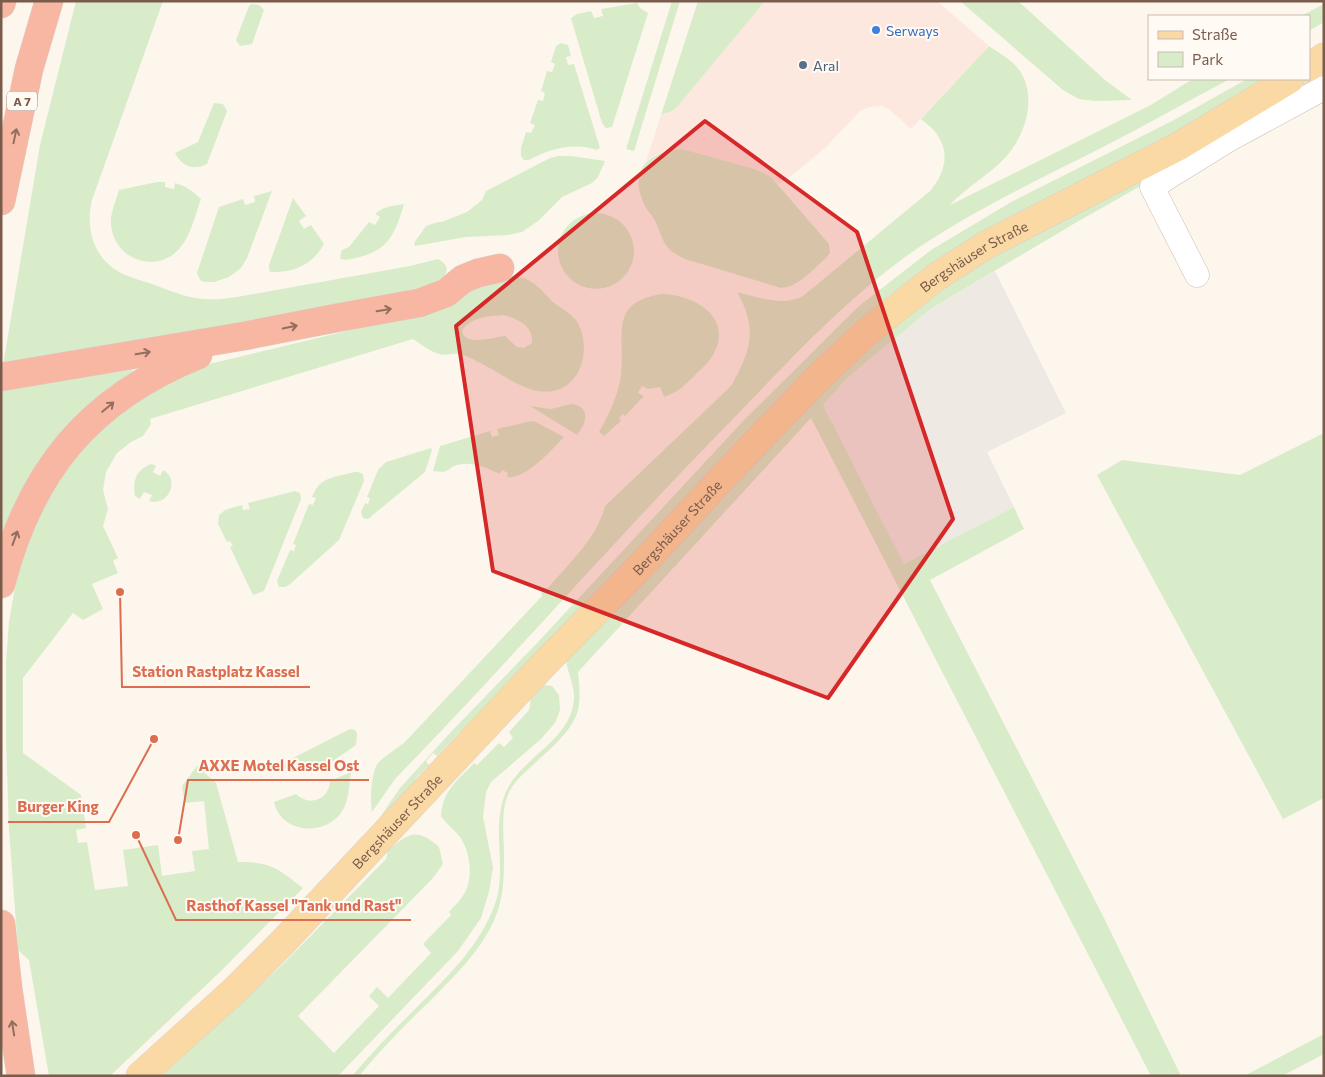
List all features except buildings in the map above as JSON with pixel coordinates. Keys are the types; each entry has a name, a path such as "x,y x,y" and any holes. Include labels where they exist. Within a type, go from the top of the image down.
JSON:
{"highway":[{"name":"A 7","path":"1,201 29,69 48,1"},
{"path":"14,375 244,336 419,303 446,294 464,279 478,273 500,268"},
{"path":"1,584 14,542 30,502 44,477 75,438 112,404 153,376 244,336"},
{"path":"1,924 21,1076"}],"main road":[{"path":"1310,66 1324,57"},
{"name":"Bergshäuser Straße","path":"140,1076 235,990 281,944 777,420 847,350 888,314 936,277 986,245 1179,146 1288,80"}],"street":[{"path":"1197,275 1152,187 1228,140 1324,88"}],"highlighted area":[{"path":"705,121 857,232 953,519 828,698 493,571 456,326"}],"shaded area":[{"path":"765,1 937,1 989,46 911,129 890,110 881,106 869,107 860,111 826,147 779,184 771,177 755,169 682,149 657,154 646,161 661,115 678,106"},
{"path":"995,271 1066,413 987,452 1014,507 904,564 823,405 848,377 932,308"}],"green space":[{"path":"76,1 163,1 92,200 90,222 94,243 105,261 113,268 123,274 175,292 203,299 237,297 410,266 438,259 447,270 445,275 438,281 440,284 431,291 3,365 40,145"},
{"path":"672,1 680,1 634,151 626,149"},
{"path":"698,1 765,1 678,106 672,111 661,115"},
{"path":"960,1 1018,1 1105,80 1132,100 1095,101 1079,99 1063,90"},
{"path":"637,3 640,8 648,13 612,127 606,128 602,123 571,18 577,14 591,11 594,18 603,16 601,9"},
{"path":"252,4 259,5 264,10 252,44 240,46 236,40 249,6"},
{"path":"1324,4 1324,22 1310,30 1310,15 1303,15"},
{"path":"561,43 568,45 571,56 566,57 568,65 574,64 600,148 597,150 579,147 562,148 529,160 524,160 521,156 521,148 526,132 531,133 535,125 530,123 538,100 543,101 545,93 541,91 547,71 552,72 555,64 551,62 556,46"},
{"path":"989,46 1014,64 1027,86 1028,112 1013,148 992,170 950,205 1149,106 1191,80 1228,80 1119,139 1002,198 929,241 881,275 794,356 689,464 395,779 372,812 371,794 373,778 374,771 379,762 404,743 542,596 541,589 548,588 573,560 596,529 605,506 731,386 747,351 750,329 744,305 737,292 779,301 787,301 803,296 935,185 944,165 944,150 936,133 921,119"},
{"path":"1324,66 1324,82 1077,222 932,308 848,377 823,405 904,564 1014,507 1024,529 930,580 1103,916 1181,1076 1151,1076 811,418 578,672 579,705 571,726 553,747 518,780 510,790 507,798 503,822 504,866 502,891 500,903 489,931 481,944 451,979 393,1037 359,1076 352,1076 384,1040 462,960 489,919 499,890 499,820 506,792 513,779 555,737 571,714 574,693 566,654 732,478 927,293 1300,80 1310,80 1310,74"},
{"path":"1245,80 1273,80 1237,102 992,229 463,734 460,732 437,756 433,753 426,761 429,765 415,779 418,782 380,822 378,820 400,788 449,734 538,642 744,420 859,306 931,250 1013,201 1174,120"},
{"path":"214,103 223,104 227,111 207,164 197,167 188,166 175,153 198,142"},
{"path":"682,149 755,169 771,177 829,244 830,253 800,281 781,288 689,260 672,251 666,245 655,220 644,204 639,181 640,172 651,158"},
{"path":"559,156 605,161 598,177 592,183 562,197 538,221 522,232 508,235 466,237 415,246 414,243 426,226 467,212 482,200 486,191 550,158"},
{"path":"165,182 165,187 174,189 175,183 179,184 189,189 201,199 190,232 179,249 170,257 148,262 127,254 119,246 114,236 111,216 119,190"},
{"path":"272,191 247,258 241,268 229,277 214,282 200,280 197,273 219,207 243,199 245,205 255,202 254,196"},
{"path":"293,198 306,216 299,221 304,229 311,225 324,244 314,257 302,266 287,271 270,272 269,265"},
{"path":"404,204 398,223 385,244 370,254 346,260 341,259 342,250 349,247 369,222 375,225 380,217 375,214 378,211"},
{"path":"596,213 610,216 623,224 631,237 634,251 631,265 623,278 610,286 596,289 582,286 569,278 561,265 558,251 561,237 569,224 582,216"},
{"path":"508,275 523,278 533,283 552,301 573,316 578,323 584,348 583,360 579,371 572,381 563,388 552,391 530,389 470,358 458,354 444,355 436,353 413,339 150,419 151,424 143,436 131,442 117,453 106,472 103,490 108,509 103,526 118,558 113,561 118,573 92,584 103,609 83,620 73,613 23,678 23,753 81,795 86,828 76,830 78,843 87,842 95,890 128,886 123,850 158,845 162,876 195,871 192,851 209,849 204,801 185,803 182,786 197,766 216,783 238,862 267,865 280,871 303,888 221,971 110,1076 49,1076 29,960 18,950 9,830 6,662 9,622 20,557 55,479 114,414 201,366 380,323 476,283","holes":["503,315 527,327 532,337 532,343 524,348 517,347 505,336 480,340 468,339 462,331 465,326 480,318"]},
{"path":"661,294 687,298 708,311 715,320 719,331 718,343 708,362 674,393 664,397 660,387 648,389 642,386 638,393 644,396 625,416 623,414 619,418 621,421 604,436 599,432 613,405 621,375 622,335 626,314 633,305 644,299"},
{"path":"132,369 134,375 1,549 1,390"},
{"path":"571,404 582,408 585,416 583,425 577,435 530,406 551,409"},
{"path":"531,421 564,437 538,463 522,474 507,477 508,473 502,470 500,474 472,464 460,464 444,472 433,471 440,446 490,431 492,437 499,435 497,429"},
{"path":"1324,433 1324,798 1283,819 1097,475 1122,460 1240,475"},
{"path":"431,448 425,472 368,519 363,518 361,512 365,503 368,504 370,498 367,497 378,470 386,462"},
{"path":"152,464 156,466 153,472 160,476 163,470 171,480 170,492 162,500 156,502 149,501 152,495 144,492 140,499 135,496 134,490 135,480 139,472"},
{"path":"354,472 363,474 364,481 339,540 289,585 279,587 277,581 290,550 294,551 296,545 293,544 309,504 313,505 316,498 312,497 315,490 328,479"},
{"path":"295,491 300,493 301,499 264,591 253,595 230,547 233,546 230,541 227,542 218,524 219,515 225,510 242,505 243,510 250,509 248,503"},
{"path":"536,686 552,686 559,695 560,710 555,723 541,739 491,782 486,792 483,817 493,867 489,892 481,918 458,951 338,1076 162,1076 285,962 386,859 388,850 408,836 419,835 439,847 443,864 433,878 298,1016 334,1053 379,1006 369,996 377,987 388,998 431,953 423,944 451,915 449,912 461,899 467,887 470,872 468,857 460,837 441,816 445,799 452,786 474,763 477,765 499,743 504,747 513,738 509,732 529,710 532,692"},
{"path":"350,729 355,730 357,733 356,745 323,768 280,769 287,761"},
{"path":"351,772 346,804 333,821 324,826 303,828 285,820 278,812 274,802 296,794 307,800 317,800 326,793 330,781"},
{"path":"1324,1034 1324,1054 1282,1076 1244,1076"}],"place":[{"name":"Serways","path":"876,30"},
{"name":"Aral","path":"803,65"},
{"name":"Station Rastplatz Kassel","path":"120,592"},
{"name":"Burger King","path":"154,739"},
{"name":"Rasthof Kassel \"Tank und Rast\"","path":"136,835"},
{"name":"AXXE Motel Kassel Ost","path":"178,840"}]}
